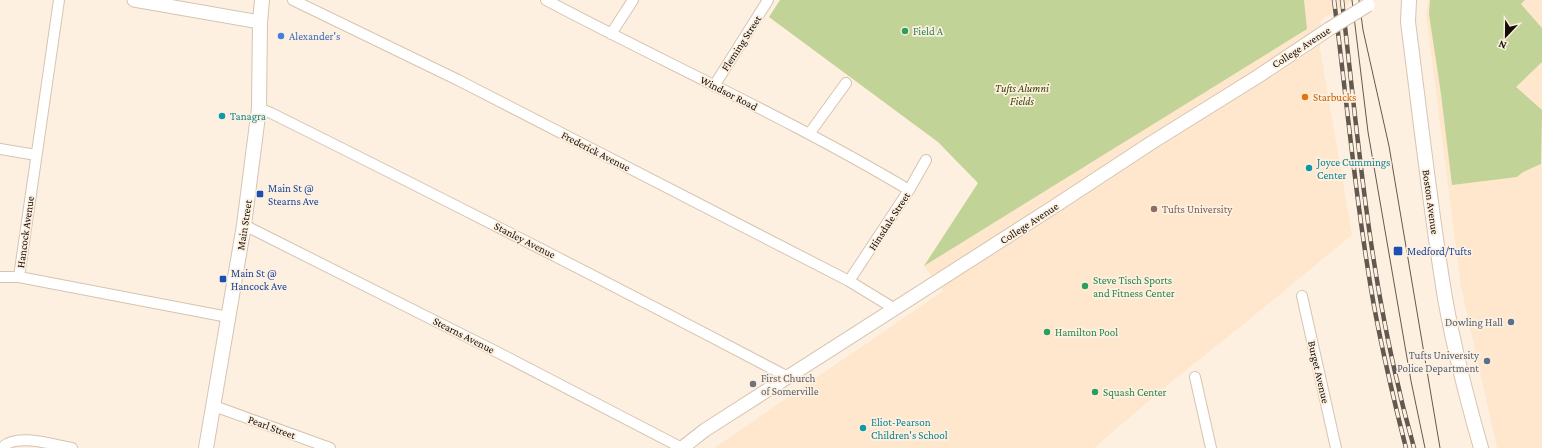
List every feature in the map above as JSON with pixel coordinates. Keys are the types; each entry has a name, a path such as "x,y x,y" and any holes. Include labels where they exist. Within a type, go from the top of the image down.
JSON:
{"main road":[{"name":"Main Street","path":"206,448 244,225 259,108 260,22 262,0"},
{"name":"Boston Avenue","path":"1409,0 1408,22 1431,204 1445,299 1461,372 1481,448"}],"street":[{"name":"Hancock Avenue","path":"59,0 19,277 228,317"},
{"path":"134,0 260,22"},
{"name":"Frederick Avenue","path":"293,0 458,80 849,281 895,308"},
{"name":"Windsor Road","path":"546,0 809,134 909,190"},
{"path":"611,34 633,0"},
{"name":"Fleming Street","path":"714,86 768,0"},
{"name":"College Avenue","path":"682,448 705,430 1372,2"},
{"path":"809,134 846,83"},
{"name":"Stanley Avenue","path":"259,108 272,113 636,297 788,377"},
{"path":"0,149 36,155"},
{"name":"Hinsdale Street","path":"849,281 909,190 926,160"},
{"name":"Stearns Avenue","path":"244,225 499,353 682,448"},
{"path":"0,277 19,277"},
{"name":"Burget Avenue","path":"1302,296 1336,448"},
{"path":"1195,377 1211,448"},
{"name":"Pearl Street","path":"214,406 330,448"},
{"path":"2,448 12,441 21,440 72,448"}],"shaded area":[{"name":"Tufts University","path":"780,0 1353,0 1321,20 1320,49 1352,235 1170,383 1094,448 714,448 943,291 924,266 978,183 938,142 769,17"},
{"path":"1428,0 1542,0 1542,448 1497,448 1461,287 1426,14"}],"green space":[{"name":"Tufts Alumni Fields","path":"780,0 1304,0 1307,29 924,266 978,183 938,142 769,17"},
{"path":"1430,0 1525,0 1521,4 1542,28 1542,62 1516,87 1542,110 1541,164 1523,172 1517,177 1452,185 1441,94 1429,14"}],"tram line":[{"path":"1352,0 1368,132 1411,381 1425,448"},
{"path":"1359,0 1363,30 1389,146 1440,448"}],"railway":[{"path":"1334,0 1357,192 1374,306 1406,448"},
{"path":"1342,0 1358,147 1371,244 1388,341 1402,404 1414,448"}],"place":[{"name":"Field A","path":"905,31"},
{"name":"Alexander's","path":"281,36"},
{"name":"Starbucks","path":"1305,97"},
{"name":"Tanagra","path":"222,116"},
{"name":"Joyce Cummings Center","path":"1309,168"},
{"name":"Main St @ Stearns Ave","path":"260,194"},
{"name":"Tufts University","path":"1154,209"},
{"name":"Medford/Tufts","path":"1398,251"},
{"name":"Main St @ Hancock Ave","path":"223,279"},
{"name":"Steve Tisch Sports and Fitness Center","path":"1085,286"},
{"name":"Dowling Hall","path":"1511,322"},
{"name":"Hamilton Pool","path":"1047,332"},
{"name":"Tufts University Police Department","path":"1487,361"},
{"name":"First Church of Somerville","path":"753,384"},
{"name":"Squash Center","path":"1095,392"},
{"name":"Eliot-Pearson Children's School","path":"863,428"}]}
